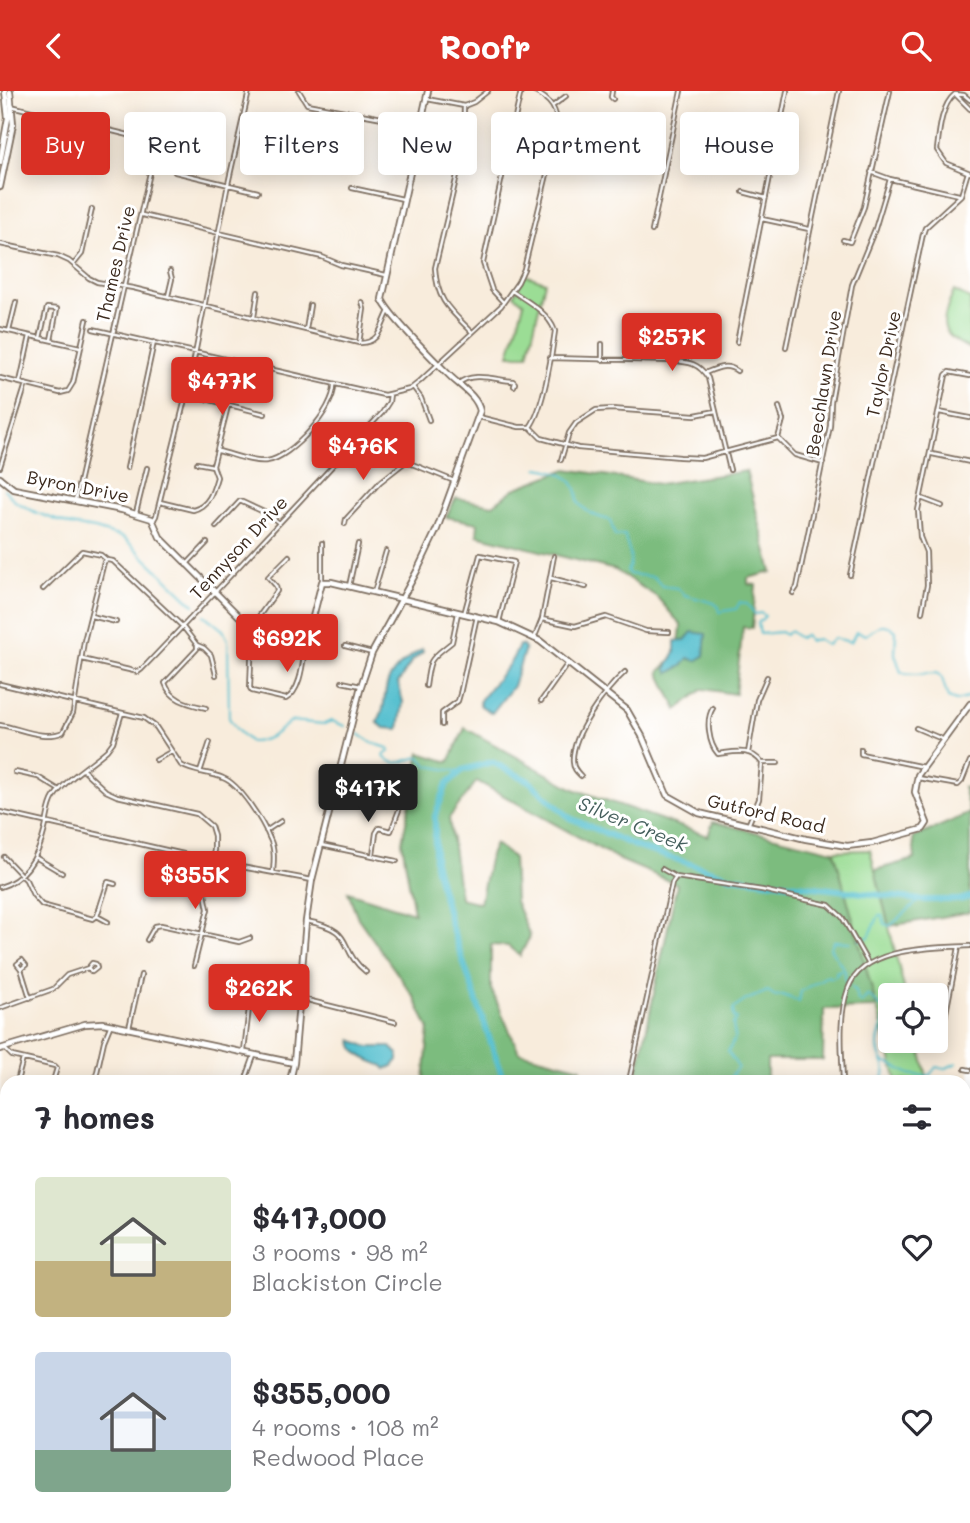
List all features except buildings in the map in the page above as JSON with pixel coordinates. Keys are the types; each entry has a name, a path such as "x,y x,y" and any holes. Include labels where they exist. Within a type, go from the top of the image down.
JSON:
{"main road":[{"path":"0,187 12,133 7,91"},
{"path":"424,112 428,91"},
{"path":"0,162 10,106"},
{"path":"291,1075 312,880 361,686 372,653 436,530 480,411 478,403 389,311 382,299 410,175"},
{"name":"Byron Drive","path":"0,478 14,489 136,513 153,520"},
{"path":"153,520 160,537 186,565 254,627 307,641 322,582"},
{"name":"Gutford Road","path":"322,582 477,616 499,622 534,639 620,703 632,717 667,795 699,813 806,839 847,846 872,843 920,831 926,827 927,823 915,793 918,778"},
{"path":"918,778 970,704"},
{"path":"2,1049 85,1024 111,1024 294,1063"}],"street":[{"path":"153,520 160,502 186,394 249,91"},
{"path":"299,91 307,104 378,117"},
{"path":"426,99 464,106 488,91"},
{"path":"503,302 492,290 483,263 521,91"},
{"path":"93,329 384,395 413,387 503,302 512,291 529,256 558,129 554,105 533,91"},
{"path":"612,91 613,99"},
{"path":"652,231 681,91"},
{"path":"737,342 787,91"},
{"path":"786,347 839,91"},
{"path":"843,240 850,242 857,226 890,91"},
{"path":"871,172 961,195 969,172 946,163 937,150 948,99 955,94 964,95 970,100"},
{"path":"955,94 970,109"},
{"path":"554,105 566,96"},
{"name":"Thames Drive","path":"10,106 157,142 75,500"},
{"path":"464,106 463,150 435,268 436,287 441,299 472,332"},
{"path":"188,175 258,192"},
{"name":"Beechlawn Drive","path":"793,593 797,587 823,463 852,285 875,229 890,179"},
{"path":"352,188 404,199"},
{"path":"743,192 766,198"},
{"name":"Taylor Drive","path":"850,575 923,234 925,228 961,195"},
{"path":"74,264 82,254 92,209"},
{"path":"141,215 322,257 341,265 386,275"},
{"path":"762,219 809,229"},
{"path":"0,244 58,256 74,264 89,278 359,343 377,337 389,311"},
{"path":"168,296 172,279 170,271"},
{"path":"512,291 551,322 555,331 536,420 530,427"},
{"path":"254,317 258,292"},
{"path":"9,331 16,302"},
{"path":"359,343 364,312 362,302"},
{"path":"306,330 310,305"},
{"path":"40,338 47,307 57,309 51,340"},
{"path":"0,378 61,393 68,391 73,383 88,320"},
{"path":"0,329 80,347"},
{"path":"19,383 30,336"},
{"path":"127,468 154,342"},
{"path":"602,360 603,344"},
{"path":"550,358 691,362 699,366 705,373 730,470"},
{"path":"705,373 731,366 737,371"},
{"path":"922,613 927,585 926,552 918,526 930,453 946,375 949,372 970,376"},
{"path":"458,384 467,378 478,377 513,381 514,386"},
{"path":"0,467 26,384"},
{"path":"218,451 265,462 274,459 291,447 323,416 331,402 334,385"},
{"path":"413,387 421,398 429,420"},
{"path":"186,394 265,414"},
{"name":"Tennyson Drive","path":"82,659 138,672 383,413 390,394"},
{"path":"160,502 193,510 200,509 211,497 218,477 213,466 228,406"},
{"path":"778,437 783,420 779,407"},
{"path":"561,460 569,433 576,423 596,410 695,415 716,411"},
{"path":"939,412 970,418"},
{"path":"479,417 519,427 530,427 541,438 567,445 680,457 702,458 778,437"},
{"path":"372,424 417,467 455,482"},
{"path":"778,437 795,455 823,463"},
{"path":"0,441 7,443"},
{"path":"930,453 970,462"},
{"path":"345,524 380,482 408,460"},
{"path":"197,463 213,466"},
{"path":"136,513 147,468"},
{"path":"921,498 942,506"},
{"path":"216,527 240,501 268,514 279,523"},
{"path":"186,565 207,543"},
{"path":"322,543 322,582"},
{"path":"349,586 358,544"},
{"path":"43,589 82,551 101,555 113,561 183,627 197,645 211,655 216,675"},
{"path":"374,592 386,551"},
{"path":"426,686 428,667 438,651 452,642 480,555 514,562 499,622"},
{"path":"289,556 268,577 277,591 257,617 254,627 250,688 286,699 292,696 307,641"},
{"path":"534,639 542,619 554,556"},
{"path":"0,725 55,736 64,732 70,722 90,616 104,562 107,560"},
{"path":"551,577 586,587"},
{"path":"90,616 116,622"},
{"path":"442,725 442,713 458,701 477,616"},
{"path":"542,619 575,626 606,617 646,631 669,632"},
{"path":"197,645 197,649 164,683 178,699 206,708"},
{"path":"345,646 372,653"},
{"path":"541,701 568,663"},
{"path":"581,776 573,763 575,741 607,692 625,672"},
{"path":"748,753 757,700 767,677"},
{"path":"342,682 361,686"},
{"path":"0,684 151,722 181,765 225,778 235,784 266,831 274,853 273,872"},
{"path":"713,708 709,714 714,751 718,754 732,751 748,753 762,763 778,763"},
{"path":"0,887 14,880 31,865 52,800 113,742 122,713"},
{"path":"916,728 946,740"},
{"path":"200,772 210,742"},
{"path":"861,749 861,754 925,767"},
{"path":"156,759 172,751"},
{"path":"918,778 958,785 970,761"},
{"path":"749,824 759,799 762,763"},
{"path":"83,770 106,792 187,812 205,819 211,826 214,835 205,894 208,909 194,966"},
{"path":"15,772 38,777 60,790"},
{"path":"373,855 376,833 379,828 391,831 399,810"},
{"path":"0,812 211,861 312,880"},
{"path":"266,831 281,821"},
{"path":"321,845 397,861"},
{"path":"4,857 42,905 93,919 97,916 108,882 115,884"},
{"path":"35,857 62,873"},
{"path":"662,869 676,877 762,890 829,905 842,917 868,963"},
{"path":"630,1075 672,883 676,877"},
{"path":"97,916 108,922"},
{"path":"306,921 332,927 342,937 358,966 366,972"},
{"path":"147,940 155,926 161,925 239,942 250,939"},
{"path":"843,1075 842,1041 847,993 856,974 868,963 901,953 970,946"},
{"path":"948,1003 959,947"},
{"path":"0,1008 53,989 72,972 88,968"},
{"path":"21,969 30,998"},
{"path":"129,1028 141,975"},
{"path":"223,985 253,991 243,1053"},
{"path":"299,998 395,1022"},
{"path":"96,1075 111,1024"},
{"path":"2,1049 7,1054 55,1066 55,1075"},
{"path":"247,1075 254,1055"},
{"path":"19,1075 23,1059"}],"green space":[{"path":"525,275 545,282 528,355 509,355 524,303 514,295"},
{"path":"954,291 970,299 970,349 951,337 944,326 946,311"},
{"path":"567,469 659,484 746,471 772,572 748,578 748,584 756,585 752,628 743,627 735,694 703,689 677,710 659,672 676,651 681,625 657,597 615,570 477,535 478,523 446,517 456,498 493,505 514,489"},
{"path":"465,728 574,789 708,836 713,822 834,851 877,1008 824,1009 823,1060 767,1060 767,1075 637,1075 677,884 620,860 477,781 449,818 460,898 480,903 490,855 495,844 513,858 515,901 530,936 520,956 508,946 491,945 491,989 519,1052 581,1068 581,1075 425,1075 429,1029 414,997 358,918 348,892 414,913 402,842 420,753 449,762"},
{"path":"963,787 970,789 970,813"},
{"path":"970,813 970,912 889,926 875,870 915,859 913,838"},
{"path":"870,850 903,983 878,983 878,1012 834,851"},
{"path":"889,1053 921,1053 926,1075 895,1075"}],"water":[{"path":"692,632 706,634 704,656 696,661 688,658 682,666 669,673 666,669 675,652 675,641 685,640"},
{"path":"519,645 525,649 513,686 492,713 479,702 507,667"},
{"path":"422,649 423,652 412,661 398,683 403,702 399,729 384,728 377,722 389,679 401,664"},
{"path":"352,1040 368,1047 391,1047 398,1054 398,1060 386,1069 359,1054"}],"waterway":[{"path":"538,468 567,477 575,487 581,506 592,514 610,520 615,536 625,535 630,558 627,571 629,574 654,577 662,586 677,588 685,595 714,603 719,607 719,612 736,609 740,602 747,604 755,614 761,613 765,616 758,623 760,634 781,632 785,635 790,631 799,638 805,635 809,641 818,639 827,645 834,638 851,642 856,632 866,635 880,625 887,625 896,631 895,654 901,672 937,673 942,678 948,698 956,701 970,695"},
{"path":"4,489 16,502 37,513 70,525 124,538 194,605"},
{"path":"204,615 223,630 228,640 229,718 250,742 267,738 291,721 324,724 332,721 345,726"},
{"path":"359,734 372,743 388,748 390,751 384,755 390,761 398,763 420,757 428,766 461,772"},
{"name":"Silver Creek","path":"502,1075 452,929 435,865 435,816 447,784 463,770 492,762 529,781 570,818 640,848 732,877 920,900 959,900 970,897"},
{"path":"860,940 869,937 879,915 882,915 885,924 890,926 920,900"},
{"path":"848,984 845,971 830,948 834,941 850,942"},
{"path":"732,1075 738,1067 728,1052 735,1038 733,1024 737,1019 734,1018 733,1009 768,991 775,996 782,995 799,1001 801,991 827,976 832,978 837,975 836,972 843,969"},
{"path":"852,987 856,991 858,1001 861,1003 868,995 886,1011 878,1044 884,1075"},
{"path":"884,1062 916,1075"},
{"path":"930,1075 936,1067 944,1069 957,1063"}]}
